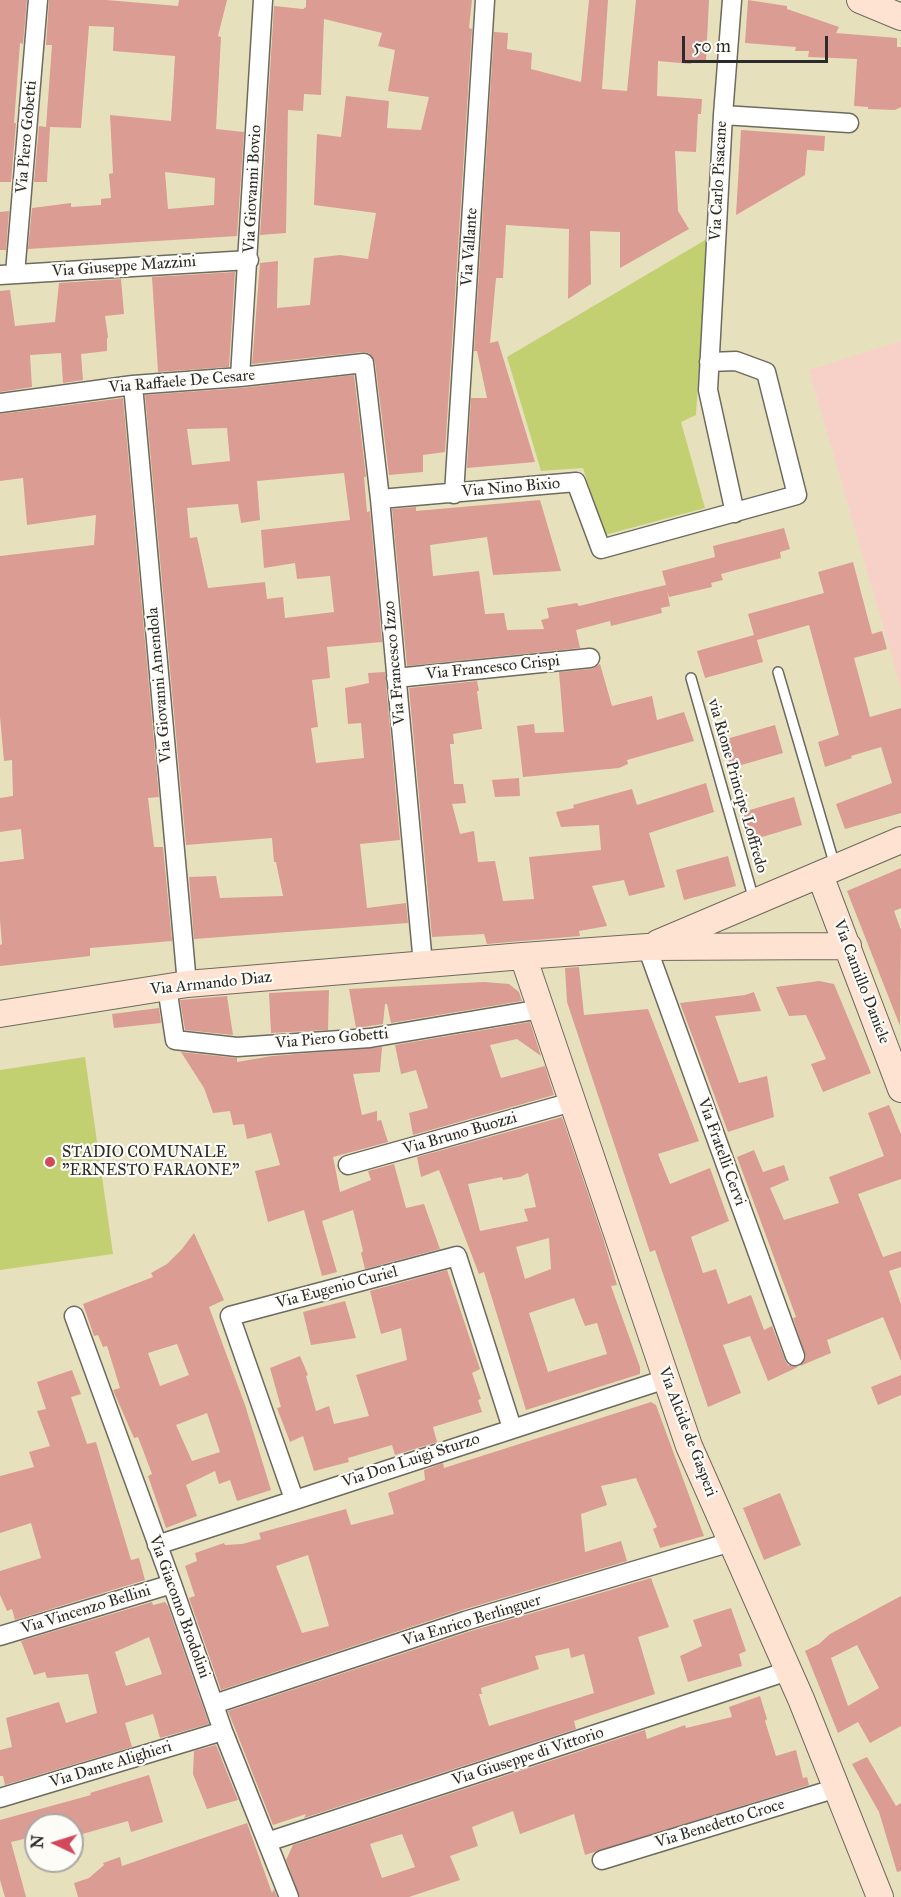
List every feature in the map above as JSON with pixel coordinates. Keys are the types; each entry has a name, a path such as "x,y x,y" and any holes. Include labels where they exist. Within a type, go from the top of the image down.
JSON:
{"street":[{"name":"Via Piero Gobetti","path":"8,274 38,0"},
{"name":"Via Giovanni Bovio","path":"240,377 249,260 263,0"},
{"name":"Via Vallante","path":"454,494 485,0"},
{"name":"Via Carlo Pisacane","path":"732,0 723,115 708,390 735,513"},
{"path":"860,0 901,17"},
{"path":"723,115 849,123"},
{"name":"Via Giuseppe Mazzini","path":"8,274 249,260"},
{"path":"709,362 736,361 766,372 797,495 735,513"},
{"name":"Via Raffaele De Cesare","path":"0,403 134,385 240,377 364,363"},
{"name":"Via Francesco Izzo","path":"364,363 380,499 423,964"},
{"name":"Via Giovanni Amendola","path":"134,385 177,986"},
{"name":"Via Nino Bixio","path":"380,499 576,482 601,549 735,513"},
{"name":"Via Francesco Crispi","path":"396,678 590,658"},
{"path":"647,947 901,840"},
{"name":"Via Camillo Daniele","path":"827,872 848,946 899,1078"},
{"path":"738,946 721,933 745,906"},
{"name":"Via Armando Diaz","path":"0,1014 177,986 423,964 647,947 848,946"},
{"name":"Via Fratelli Cervi","path":"647,947 795,1356"},
{"name":"Via Alcide de Gasperi","path":"523,956 688,1446 788,1671 880,1897"},
{"name":"Via Piero Gobetti","path":"177,986 175,1040 237,1047 370,1038 541,1010"},
{"name":"Via Bruno Buozzi","path":"348,1165 572,1102"},
{"name":"Via Eugenio Curiel","path":"294,1499 230,1316 457,1256 512,1428"},
{"name":"Via Giacomo Brodolini","path":"75,1316 223,1731 289,1897"},
{"name":"Via Don Luigi Sturzo","path":"157,1545 666,1379"},
{"name":"Via Enrico Berlinguer","path":"214,1704 465,1621 731,1542"},
{"name":"Via Vincenzo Bellini","path":"0,1636 172,1584"},
{"name":"Via Giuseppe di Vittorio","path":"267,1842 788,1671"},
{"name":"Via Dante Alighieri","path":"0,1798 223,1731"},
{"name":"Via Benedetto Croce","path":"602,1860 837,1788"}],"lane":[{"path":"778,672 827,872"},
{"name":"via Rione Principe Loffredo","path":"691,678 745,906"}],"shaded area":[{"path":"901,341 901,689 809,370"}],"green space":[{"path":"707,239 696,415 681,422 705,508 605,535 583,468 541,471 507,357"},
{"name":"STADIO COMUNALE \"ERNESTO FARAONE\"","path":"85,1057 113,1254 0,1270 0,1070"}],"building":[{"path":"0,0 27,0 23,44 20,43 11,182 0,182"},
{"path":"49,0 106,0 178,6 179,0 227,0 218,36 221,37 216,129 244,132 237,236 28,249 32,208 71,203 71,207 101,205 101,199 111,198 109,174 113,173 110,115 171,121 175,56 113,51 114,27 89,26 81,128 50,127 47,182 34,182 39,126 46,127 52,45 46,45","holes":["165,172 215,178 214,205 168,209"]},
{"path":"306,0 472,0 445,452 423,455 423,472 389,475 375,362 369,353 252,364 260,263 278,261 277,308 310,305 314,258 340,255 368,259 376,213 314,205 317,134 341,137 346,96 389,101 387,128 421,130 429,97 388,91 395,50 378,46 382,33 324,19 321,95 304,94 303,111 288,110 286,233 260,235 274,6 303,9 306,7"},
{"path":"589,0 608,0 602,89 627,91 636,0 709,0 706,61 691,61 691,64 658,61 657,96 702,99 701,114 698,114 696,152 675,151 678,211 689,229 620,268 620,232 590,231 591,284 568,299 569,229 506,225 503,278 496,278 490,343 498,341 535,462 467,468 471,398 487,398 477,351 474,351 494,32 508,33 507,49 532,53 531,69 581,82"},
{"path":"748,0 787,6 787,9 839,27 836,33 897,38 897,47 901,47 901,107 895,110 854,106 857,59 808,57 809,51 795,51 796,47 745,43"},
{"path":"741,130 825,136 824,151 807,150 805,175 736,215"},
{"path":"9,211 6,250 0,250 0,212"},
{"path":"235,272 229,367 158,372 152,277"},
{"path":"121,279 124,314 105,316 107,351 81,354 83,380 63,383 61,353 30,355 32,387 0,392 0,291 10,290 15,326 55,322 59,283"},
{"path":"354,375 382,642 327,647 330,678 312,680 318,727 311,728 316,763 364,758 361,723 348,724 345,688 369,683 368,673 385,672 400,840 360,844 367,908 406,903 408,923 194,939 189,877 216,876 220,898 283,896 276,862 274,862 272,838 186,845 145,395 241,388","holes":["227,428 230,461 192,465 187,429","344,473 350,520 261,530 264,568 295,563 297,579 330,576 334,612 285,618 283,597 267,599 265,582 208,588 197,537 190,538 187,508 238,504 241,523 260,520 257,481"]},
{"path":"123,398 159,797 148,798 154,847 163,847 172,941 90,948 90,956 0,966 0,945 2,944 0,862 24,859 21,829 0,832 0,798 13,796 12,760 4,761 0,717 0,556 94,545 96,515 27,525 23,478 0,481 0,414"},
{"path":"540,500 561,571 493,575 487,537 430,545 433,576 479,571 485,614 504,613 507,630 544,629 541,620 549,618 547,608 577,603 579,606 666,585 662,571 715,557 713,546 784,528 790,549 780,552 781,558 721,574 723,580 711,583 712,587 669,597 667,591 670,606 661,608 662,613 611,626 610,621 576,630 580,648 407,666 392,509 416,507 416,511"},
{"path":"853,562 872,634 882,631 887,649 854,658 870,717 901,708 901,813 845,829 836,804 892,783 881,747 825,767 818,742 839,735 809,625 757,640 763,662 705,678 697,651 754,635 748,614 824,593 818,572"},
{"path":"600,664 612,706 652,696 657,720 684,712 694,741 627,760 628,764 619,768 523,777 517,726 534,724 535,733 564,732 559,672 591,669"},
{"path":"477,681 482,729 453,734 454,744 450,744 454,784 463,784 466,803 452,804 460,834 474,831 478,862 495,861 503,901 534,899 529,857 601,850 599,825 561,827 556,812 632,789 637,805 706,783 714,812 649,833 665,887 629,896 624,880 592,886 607,926 579,931 580,936 487,944 484,934 432,937 409,688"},
{"path":"775,725 783,753 731,768 723,740"},
{"path":"519,778 520,796 495,797 492,780"},
{"path":"794,797 802,825 752,840 743,812"},
{"path":"728,856 736,886 684,900 676,870"},
{"path":"901,868 901,908 894,911 901,930 900,1026 847,891"},
{"path":"579,967 584,1015 648,1009 699,1141 658,1154 670,1184 710,1168 729,1221 691,1237 703,1273 716,1269 728,1304 751,1295 764,1330 772,1326 788,1365 798,1367 768,1381 750,1336 723,1345 741,1393 708,1407 655,1250 650,1252 567,1002 565,968"},
{"path":"819,981 834,984 871,1073 823,1092 811,1064 826,1059 806,1015 789,1016 776,987"},
{"path":"484,982 509,984 519,992 522,1001 391,1023 387,1004 385,1004 383,1024 356,1028 349,989"},
{"path":"329,990 328,1030 271,1033 269,993"},
{"path":"754,992 761,1011 715,1016 739,1083 767,1076 774,1117 728,1132 680,1003"},
{"path":"227,996 233,1035 185,1030 180,1000"},
{"path":"159,1008 161,1023 114,1028 112,1014"},
{"path":"530,1022 541,1056 517,1039 490,1045 501,1078 545,1066 554,1095 413,1135 409,1113 428,1108 416,1070 401,1074 395,1045"},
{"path":"382,1047 380,1072 353,1074 362,1115 377,1111 377,1121 381,1120 388,1142 333,1157 340,1192 371,1180 368,1171 394,1164 406,1208 424,1204 440,1249 365,1269 353,1210 322,1221 337,1272 322,1276 304,1210 268,1222 255,1171 280,1165 271,1133 247,1139 244,1124 233,1125 230,1111 213,1113 204,1088 181,1052 237,1058 237,1062 272,1056"},
{"path":"889,1105 901,1134 901,1179 858,1194 883,1257 901,1251 901,1267 889,1271 901,1304 901,1361 883,1317 827,1340 831,1353 800,1366 806,1357 793,1318 796,1317 737,1157 754,1150 763,1172 784,1165 789,1180 770,1188 784,1220 839,1203 829,1177 884,1156 868,1113"},
{"path":"562,1117 603,1238 617,1285 611,1286 640,1367 640,1374 526,1410 484,1272 479,1274 439,1170 421,1177 417,1157","holes":["528,1173 536,1207 524,1209 528,1221 480,1231 468,1184 502,1177 503,1180 520,1177","549,1238 551,1269 525,1279 516,1247","574,1298 585,1326 597,1323 607,1354 548,1372 529,1313"]},
{"path":"194,1233 224,1300 209,1307 245,1405 271,1490 237,1501 230,1480 219,1484 215,1471 186,1485 197,1516 166,1528 148,1476 152,1474 138,1437 134,1438 113,1390 120,1388 107,1346 103,1347 98,1335 94,1336 83,1304 153,1277 151,1273 167,1264","holes":["177,1344 189,1375 160,1386 148,1353","207,1413 220,1452 192,1461 176,1425"]},
{"path":"447,1270 480,1369 472,1373 481,1399 478,1400 482,1412 433,1427 437,1442 395,1455 392,1445 348,1458 349,1462 314,1471 303,1436 290,1442 277,1408 281,1407 270,1368 300,1356 308,1375 306,1376 316,1411 329,1406 334,1424 369,1416 356,1375 407,1360 401,1328 381,1334 370,1291"},
{"path":"345,1301 356,1338 311,1345 303,1312"},
{"path":"72,1370 81,1394 71,1397 87,1444 96,1442 131,1560 139,1558 145,1580 15,1620 12,1609 7,1611 0,1595 0,1571 41,1558 31,1523 0,1533 0,1476 34,1467 29,1452 50,1446 37,1411 46,1409 37,1382"},
{"path":"901,1375 901,1395 878,1405 871,1387"},
{"path":"651,1402 656,1405 704,1536 660,1548 653,1529 657,1527 636,1478 601,1486 607,1505 581,1514 585,1552 621,1541 627,1561 462,1610 221,1690 189,1598 195,1596 185,1566 197,1561 195,1553 224,1543 225,1545 242,1544 261,1539 259,1533 346,1509 351,1525 394,1514 388,1493 425,1480 424,1470 443,1463 444,1468","holes":["308,1555 329,1626 302,1633 276,1566"]},
{"path":"780,1493 801,1545 764,1560 743,1508"},
{"path":"651,1578 669,1627 638,1637 655,1694 574,1721 576,1729 304,1818 306,1814 273,1825 228,1711 468,1632","holes":["569,1648 571,1658 584,1654 594,1693 489,1726 479,1694 482,1694 481,1688 539,1669 535,1656"]},
{"path":"901,1596 901,1726 870,1743 858,1722 838,1733 805,1651 819,1644 830,1634","holes":["857,1645 879,1688 848,1706 831,1658"]},
{"path":"152,1602 153,1605 165,1602 209,1724 160,1738 153,1714 125,1723 132,1747 5,1785 3,1776 0,1776 0,1750 12,1747 6,1718 59,1702 66,1723 97,1713 88,1674 47,1678 45,1672 34,1675 21,1641","holes":["149,1637 162,1674 126,1686 115,1652"]},
{"path":"731,1608 746,1651 739,1654 742,1666 688,1682 680,1656 702,1646 693,1620"},
{"path":"760,1696 776,1756 796,1750 803,1778 807,1777 809,1785 585,1855 574,1814 520,1834 513,1811 472,1827 478,1846 450,1856 460,1880 409,1897 300,1897 286,1860 293,1845 645,1730 647,1739 685,1725 686,1728 732,1717 729,1707","holes":["402,1834 415,1867 382,1878 370,1844"]},
{"path":"216,1745 238,1800 207,1809 193,1774 194,1751"},
{"path":"867,1757 896,1806 901,1803 901,1871 897,1872 879,1812 852,1764"},
{"path":"149,1775 163,1822 131,1832 128,1821 84,1834 84,1813 25,1813 91,1795 90,1793"},
{"path":"24,1813 24,1839 11,1842 26,1897 5,1897 0,1880 0,1820"},
{"path":"247,1823 272,1893 274,1889 277,1897 78,1897 74,1883 89,1878 104,1865 103,1863 120,1857 122,1866"}],"place":[{"name":"STADIO COMUNALE \"ERNESTO FARAONE\"","path":"50,1162"}]}
